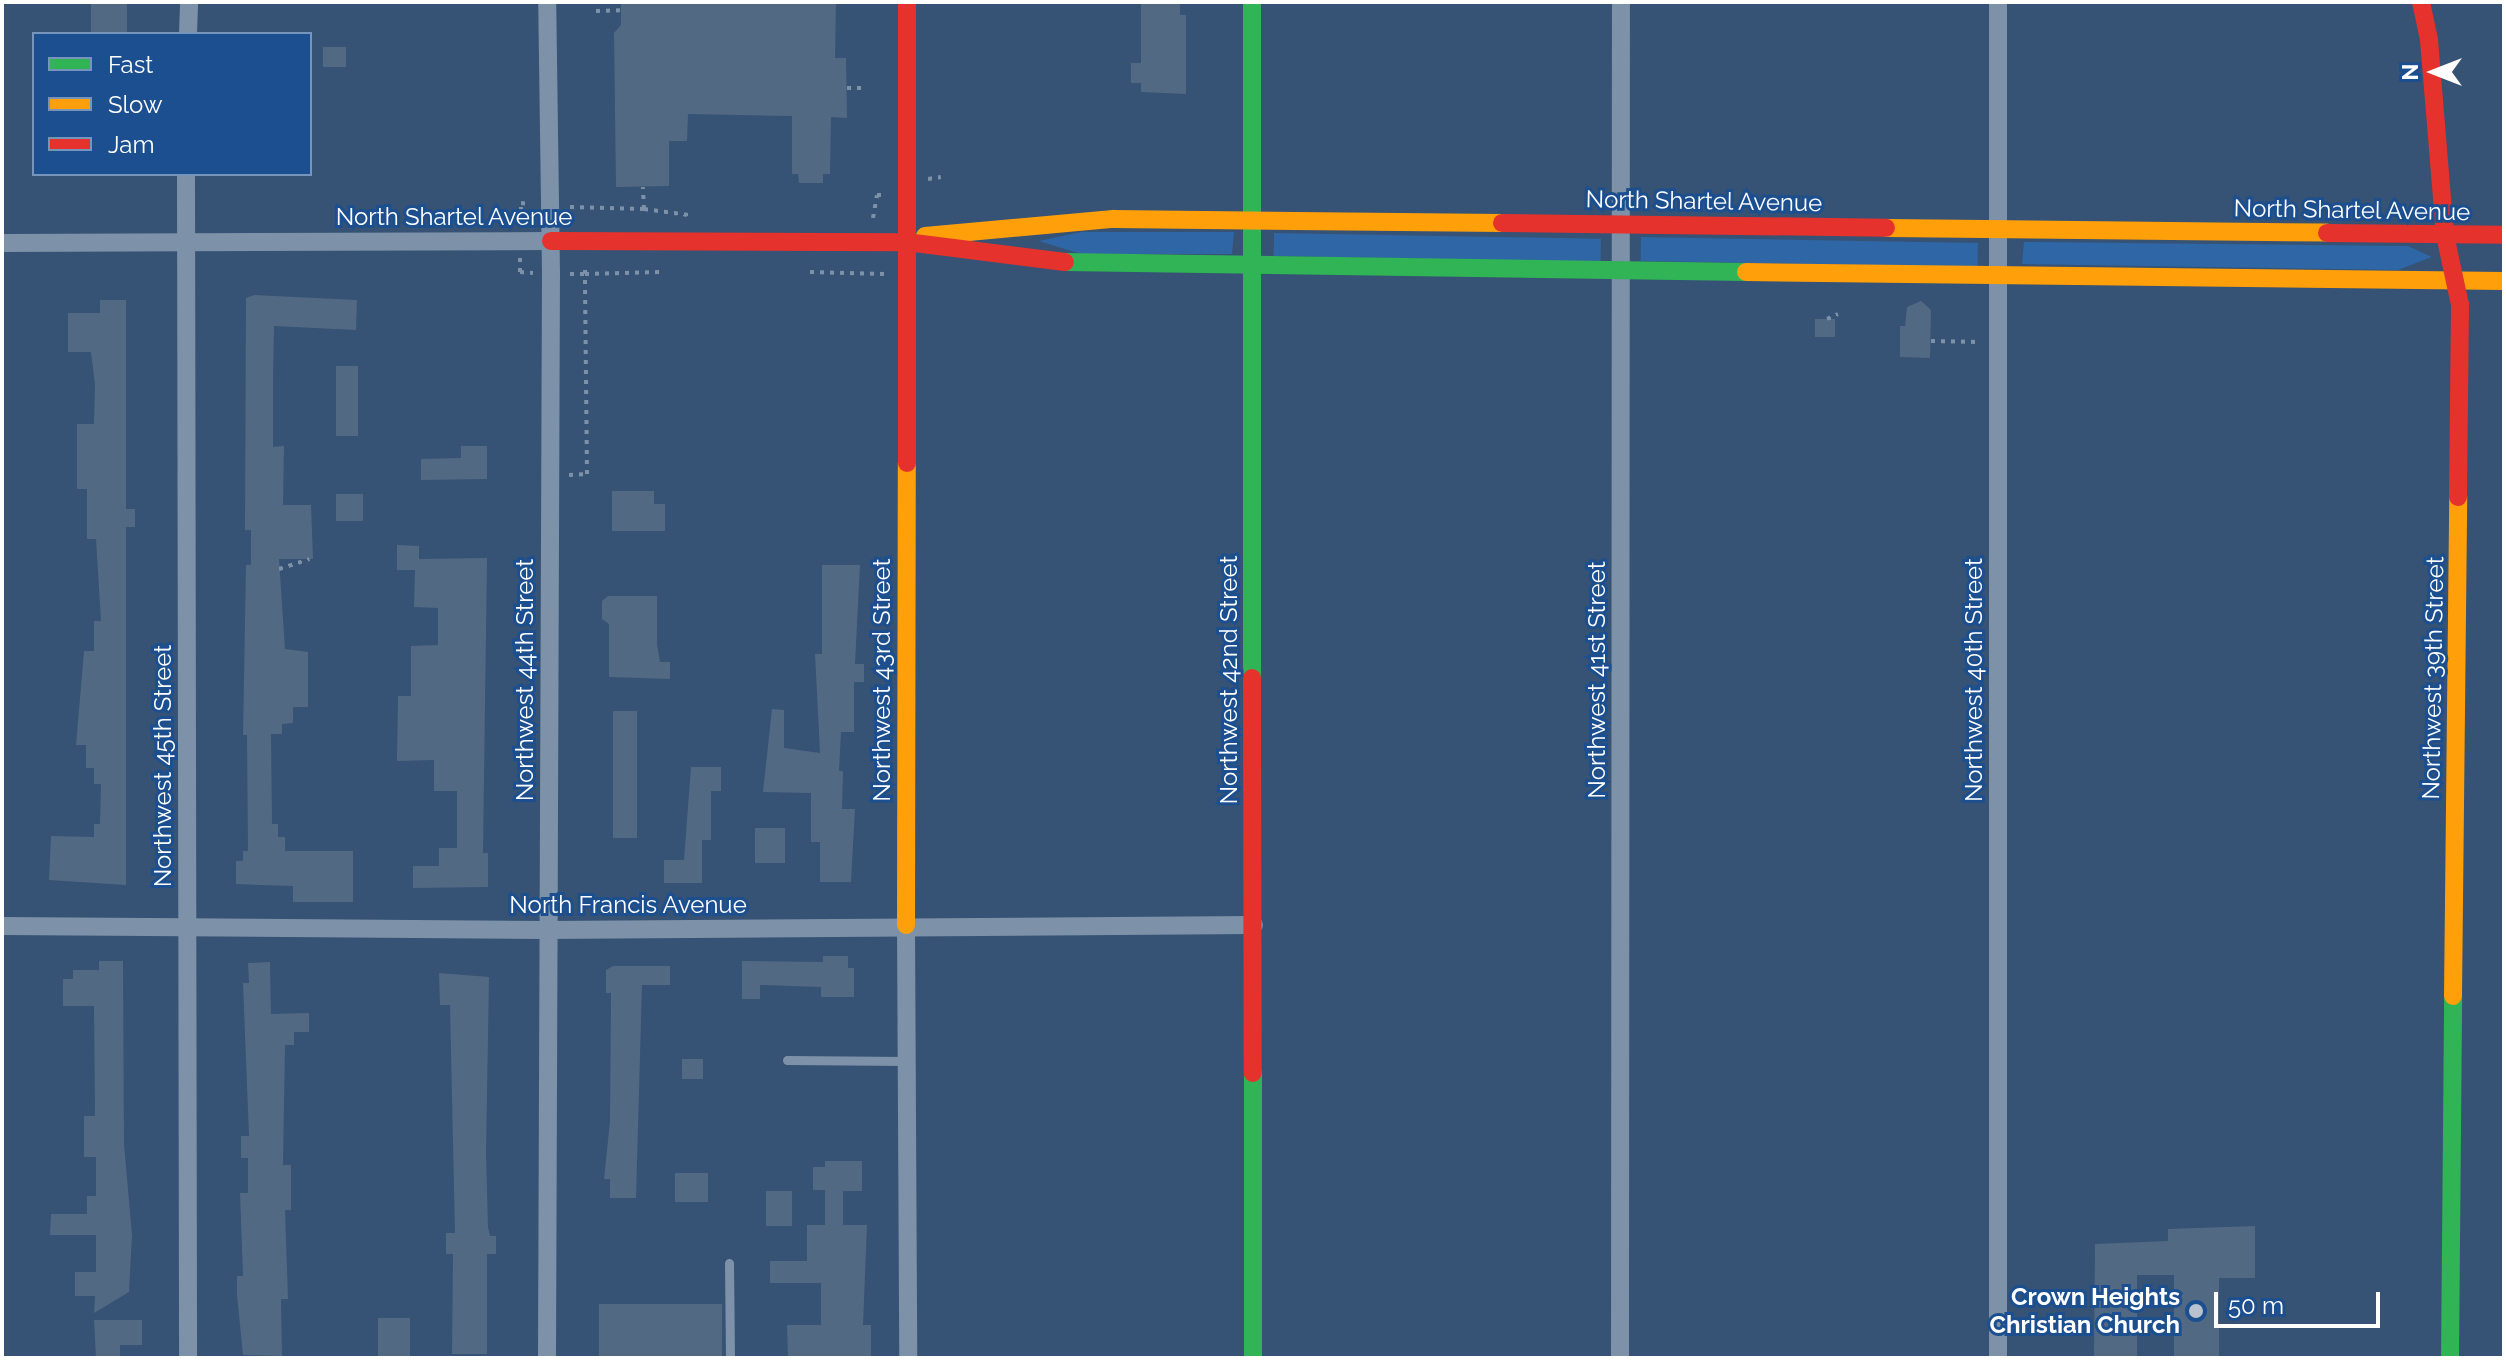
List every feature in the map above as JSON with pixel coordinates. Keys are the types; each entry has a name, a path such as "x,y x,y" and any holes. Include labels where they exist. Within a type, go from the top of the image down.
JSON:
{"street":[{"path":"188,32 189,2"},
{"name":"Northwest 44th Street","path":"547,2 551,241 547,1358"},
{"name":"Northwest 43rd Street","path":"907,2 908,1358"},
{"name":"Northwest 42nd Street","path":"1252,2 1253,1358"},
{"name":"Northwest 41st Street","path":"1620,1358 1621,2"},
{"name":"Northwest 40th Street","path":"1998,2 1998,1358"},
{"name":"Northwest 39th Street","path":"2421,2 2429,40 2445,235 2460,305 2450,1358"},
{"name":"Northwest 45th Street","path":"186,176 188,1358"},
{"name":"North Shartel Avenue","path":"906,242 937,232 1074,220 2504,235"},
{"name":"North Shartel Avenue","path":"2,243 906,242 1087,265 2504,281"},
{"name":"North Francis Avenue","path":"2,926 547,930 906,925 1254,925"}],"lane":[{"path":"787,1060 906,1061"},
{"path":"729,1263 730,1358"}],"path":[{"path":"596,11 621,10"},
{"path":"847,88 865,88"},
{"path":"860,218 875,218 877,195 888,195 906,182"},
{"path":"643,187 643,201"},
{"path":"644,209 706,215"},
{"path":"550,475 587,474 585,274 660,272"},
{"path":"810,272 896,274"},
{"path":"1827,319 1838,314"},
{"path":"1931,341 1998,342"},
{"path":"279,569 309,559"}],"shaded area":[{"path":"1081,232 1234,232 1232,254 1081,254 1039,241"},
{"path":"1274,233 1601,239 1601,262 1274,256"},
{"path":"1641,237 1978,243 1978,267 1641,261"},
{"path":"2024,242 2408,246 2432,257 2398,270 2022,264"}],"building":[{"path":"91,2 127,2 127,32 91,32"},
{"path":"621,2 836,2 835,58 846,58 847,118 831,117 830,174 823,174 823,183 799,183 798,174 792,174 792,116 688,114 687,141 669,141 669,186 616,187 614,33 621,25"},
{"path":"1141,2 1180,2 1180,15 1186,15 1186,94 1141,92 1141,83 1131,83 1131,63 1141,63"},
{"path":"323,47 346,47 346,67 323,67"},
{"path":"254,295 357,300 356,330 274,326 273,381 273,447 284,446 283,505 311,505 313,559 279,559 285,649 308,652 308,707 293,707 293,723 282,724 282,734 271,734 272,824 278,824 278,837 285,837 285,851 353,851 353,902 293,902 293,886 236,884 236,861 243,861 243,851 248,851 247,735 243,735 246,565 251,565 251,530 245,530 246,298"},
{"path":"100,300 126,300 126,509 135,509 135,527 126,527 126,885 49,880 51,836 94,837 94,824 100,824 101,784 94,784 94,768 86,768 86,745 76,745 84,651 94,651 94,621 101,621 96,539 87,539 87,489 77,489 77,424 94,424 95,385 91,352 68,352 68,313 100,313"},
{"path":"1921,301 1931,310 1930,358 1900,357 1900,326 1905,326 1907,307"},
{"path":"1815,319 1835,319 1835,337 1815,337"},
{"path":"336,366 358,366 358,436 336,436"},
{"path":"461,446 487,446 487,479 421,480 421,459 461,458"},
{"path":"612,491 654,491 654,504 665,504 665,531 612,531"},
{"path":"336,494 363,494 363,521 336,521"},
{"path":"397,545 419,546 419,559 487,558 483,853 488,853 488,887 413,888 413,866 439,866 439,848 457,848 457,791 434,791 434,760 397,761 398,696 411,696 411,646 438,645 438,608 414,607 415,570 397,570"},
{"path":"822,565 860,565 855,664 864,664 864,682 854,682 854,732 841,732 839,771 843,771 842,809 855,809 851,882 820,882 820,842 811,842 811,793 763,792 772,709 784,710 784,748 820,753 815,654 822,654"},
{"path":"608,596 657,596 657,644 660,662 670,662 670,679 609,677 609,624 602,619 602,601"},
{"path":"613,711 637,711 637,838 613,838"},
{"path":"691,767 721,767 721,791 711,791 711,840 702,840 702,883 664,883 664,860 684,860"},
{"path":"755,828 785,828 785,863 755,863"},
{"path":"823,956 848,956 848,968 854,968 854,997 821,997 821,987 760,985 760,999 742,999 742,961 823,962"},
{"path":"99,961 123,961 124,1144 132,1235 129,1292 94,1313 95,1296 75,1296 75,1272 96,1272 96,1235 50,1235 51,1214 87,1214 87,1196 96,1196 96,1157 84,1157 84,1116 95,1116 94,1006 63,1006 63,979 73,979 73,970 99,970"},
{"path":"270,962 271,1014 309,1013 309,1032 294,1032 294,1045 285,1045 283,1165 291,1165 291,1210 285,1210 288,1299 281,1299 282,1356 243,1355 237,1295 237,1276 243,1276 240,1193 248,1193 248,1158 241,1158 241,1136 249,1136 243,983 249,983 248,963"},
{"path":"613,966 670,966 670,985 642,985 636,1198 610,1198 610,1179 604,1179 610,1121 611,993 606,993 606,970"},
{"path":"439,973 489,977 486,1154 488,1227 490,1236 496,1236 496,1254 487,1254 487,1354 452,1354 453,1254 446,1254 446,1233 455,1233 450,1005 440,1005"},
{"path":"682,1059 703,1059 703,1079 682,1079"},
{"path":"825,1161 862,1161 862,1191 843,1191 843,1225 867,1225 863,1325 871,1325 871,1358 788,1358 787,1325 821,1325 821,1283 770,1283 770,1261 807,1261 807,1225 825,1225 825,1190 813,1190 813,1167 825,1167"},
{"path":"675,1173 708,1173 708,1202 675,1202"},
{"path":"766,1191 792,1191 792,1226 766,1226"},
{"name":"Crown Heights Christian Church","path":"2255,1226 2255,1278 2219,1278 2219,1358 2174,1358 2174,1275 2137,1275 2137,1358 2094,1358 2095,1244 2168,1241 2168,1229"},
{"path":"599,1304 722,1304 722,1358 599,1358"},
{"path":"378,1318 410,1318 410,1358 378,1358"},
{"path":"94,1320 142,1320 142,1345 120,1345 120,1358 96,1358"}],"traffic: fast":[{"path":"1252,2 1252,678"},
{"path":"1065,262 1746,272"},
{"path":"2450,1358 2453,996"},
{"path":"1253,1073 1253,1358"}],"traffic: slow":[{"path":"925,236 1113,219 1502,223"},
{"path":"1886,228 2327,233"},
{"path":"1746,272 2504,281"},
{"path":"906,925 907,463"},
{"path":"2453,996 2458,497"}],"traffic: jam":[{"path":"907,2 907,463"},
{"path":"2421,2 2429,40 2445,235 2460,305 2458,497"},
{"path":"1502,223 1886,228"},
{"path":"2327,233 2504,235"},
{"path":"551,241 906,242 1065,262"},
{"path":"1252,678 1253,1073"}],"place":[{"name":"Crown Heights Christian Church","path":"2196,1311"}]}
